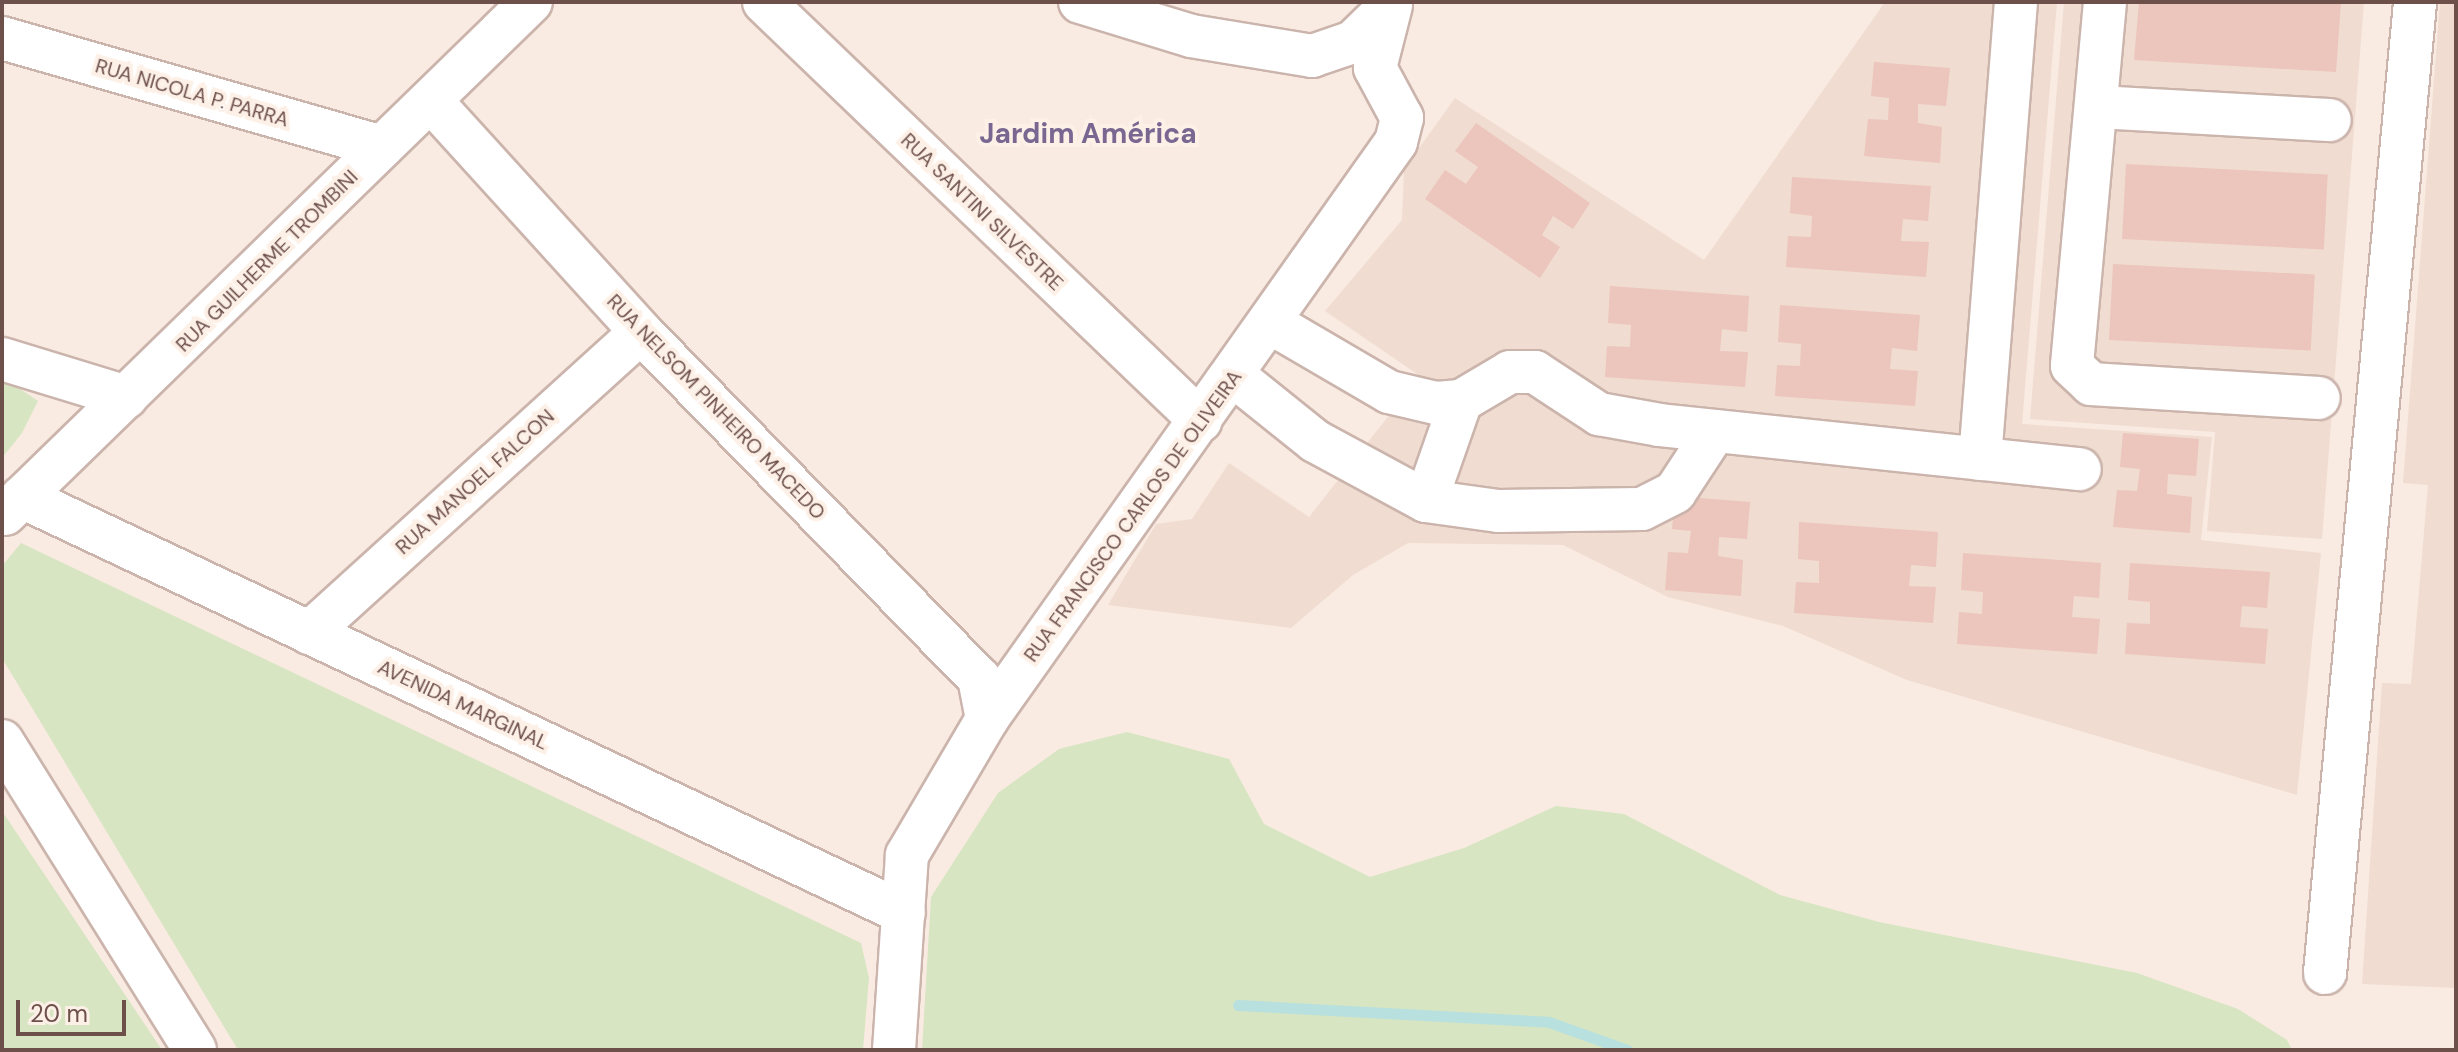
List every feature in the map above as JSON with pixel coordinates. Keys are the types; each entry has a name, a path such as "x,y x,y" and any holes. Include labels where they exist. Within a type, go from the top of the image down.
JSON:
{"street":[{"name":"RUA GUILHERME TROMBINI","path":"12,507 531,2"},
{"name":"RUA SANTINI SILVESTRE","path":"764,2 1201,421"},
{"path":"1080,2 1191,36 1312,56 1353,42 1392,4"},
{"path":"1980,459 2016,2"},
{"path":"2105,2 2072,366 2091,384 2319,398"},
{"path":"2325,973 2415,2"},
{"name":"RUA FRANCISCO CARLOS DE OLIVEIRA","path":"894,1050 907,855 987,719 1234,376 1400,131 1402,118 1375,68 1392,4"},
{"name":"RUA NICOLA P. PARRA","path":"2,38 382,147"},
{"name":"RUA NELSOM PINHEIRO MACEDO","path":"431,101 641,332 979,678 987,719"},
{"path":"2097,107 2330,120"},
{"path":"1271,323 1389,392 1436,403 1461,401 1510,372 1535,372 1599,414 1715,431 2080,469"},
{"name":"RUA MANOEL FALCON","path":"309,633 641,332"},
{"path":"2,359 126,397"},
{"path":"1234,376 1315,441 1426,501 1498,511 1642,509 1675,492 1715,431"},
{"path":"1426,501 1461,401"},
{"name":"AVENIDA MARGINAL","path":"12,507 309,633 904,913"},
{"path":"2,741 195,1050"}],"shaded area":[{"path":"1885,2 2057,2 2022,424 2212,437 2201,540 2321,553 2297,795 1907,680 1783,626 1668,597 1563,545 1408,543 1353,575 1291,628 1108,605 1156,524 1192,519 1229,463 1309,517 1420,376 1325,311 1402,220 1404,169 1455,98 1704,260"},
{"path":"2064,2 2364,2 2322,539 2207,531 2215,432 2030,419"},
{"path":"2440,2 2456,2 2456,988 2362,984 2382,683 2411,684 2428,485 2403,483"}],"green space":[{"path":"2,377 38,401 22,433 2,458"},
{"path":"21,543 861,943 869,978 863,1050 238,1050 2,658 2,566"},
{"path":"1127,732 1229,759 1264,824 1370,877 1464,848 1556,806 1624,814 1780,895 1879,922 2137,973 2238,1009 2287,1040 2292,1050 922,1050 931,897 998,793 1059,749"},
{"path":"2,811 162,1050 2,1050"}],"building":[{"path":"2139,2 2341,2 2336,72 2134,60"},
{"path":"1874,62 1950,68 1946,106 1918,104 1918,123 1942,127 1940,163 1864,156 1868,119 1888,120 1889,98 1871,96"},
{"path":"1476,123 1590,203 1573,229 1553,216 1542,235 1560,247 1540,278 1425,199 1445,170 1466,184 1478,167 1455,151"},
{"path":"2126,164 2328,175 2324,249 2122,239"},
{"path":"1792,177 1931,186 1928,221 1903,219 1901,241 1929,242 1926,277 1786,267 1788,236 1811,237 1812,216 1790,213"},
{"path":"2113,264 2315,275 2311,350 2109,340"},
{"path":"1610,286 1749,296 1747,332 1722,329 1720,351 1748,352 1745,387 1605,377 1607,346 1630,347 1631,325 1608,323"},
{"path":"1780,305 1920,315 1917,351 1892,348 1890,369 1918,371 1915,406 1775,396 1777,365 1800,366 1801,344 1778,342"},
{"path":"2123,433 2199,439 2196,476 2168,474 2167,494 2192,497 2190,533 2113,527 2117,490 2137,491 2140,469 2120,467"},
{"path":"1675,496 1750,502 1747,539 1719,537 1718,556 1743,560 1741,596 1665,590 1668,552 1688,553 1691,531 1672,529"},
{"path":"1799,522 1938,532 1936,567 1911,565 1909,586 1936,587 1933,623 1794,613 1796,582 1819,583 1819,561 1798,559"},
{"path":"1963,553 2101,563 2099,598 2074,596 2072,617 2100,619 2097,654 1957,644 1959,612 1982,614 1983,592 1961,590"},
{"path":"2130,563 2270,572 2267,608 2242,606 2240,627 2268,629 2265,664 2125,654 2127,623 2150,624 2150,602 2128,600"}],"waterway":[{"path":"1238,1005 1549,1022 1627,1050"}],"district":[{"name":"Jardim América","path":"1088,134"}]}
